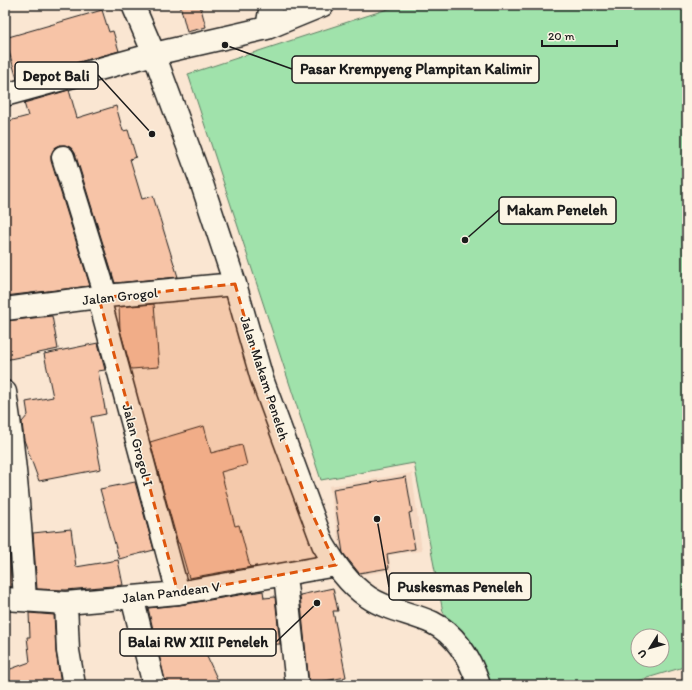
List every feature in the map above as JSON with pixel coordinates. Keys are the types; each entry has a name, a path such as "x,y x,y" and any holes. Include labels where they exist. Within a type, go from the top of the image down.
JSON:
{"street":[{"name":"Jalan Makam Peneleh","path":"132,5 154,54 202,184 235,284 262,379 323,544 336,565 351,584 367,597 381,605 434,624 447,634 461,647 473,667 479,685"},
{"path":"267,28 271,5"},
{"path":"5,95 154,54 267,28 323,5"},
{"name":"Jalan Grogol I","path":"63,157 103,297 178,593"},
{"name":"Jalan Grogol","path":"5,309 103,297 235,284"},
{"path":"5,392 20,518 15,600"},
{"name":"Jalan Pandean V","path":"15,600 66,603 178,593 336,565"},
{"path":"285,575 297,685"},
{"path":"132,597 154,685"},
{"path":"66,603 68,651 74,685"}],"highlighted area":[{"path":"235,284 262,379 310,509 336,565 178,593 99,298"}],"shaded area":[{"path":"412,473 422,551 389,555 391,571 345,577 329,486"}],"green space":[{"path":"400,5 687,5 687,666 624,685 492,685 479,660 443,612 414,463 321,480 188,74"}],"building":[{"path":"180,5 200,5 206,27 187,32"},
{"path":"102,10 109,32 113,31 119,51 17,79 5,38"},
{"path":"69,90 77,118 116,106 123,131 128,130 136,157 130,159 142,199 153,196 178,277 115,283 75,153 71,148 65,145 60,145 54,149 51,155 51,161 90,286 5,296 5,122 28,116 24,103"},
{"path":"154,304 159,367 131,369 120,330 119,307"},
{"path":"52,316 58,349 5,360 5,321"},
{"path":"98,343 105,370 98,371 106,414 91,417 101,469 39,481 24,440 22,422 28,415 26,402 53,397 44,354"},
{"path":"204,426 211,453 242,445 247,465 221,472 235,526 239,525 250,567 257,566 189,578 150,442"},
{"path":"406,477 412,512 409,513 415,549 387,554 389,568 359,573 343,553 333,489"},
{"path":"135,482 154,550 119,559 100,489"},
{"path":"71,529 76,567 118,560 123,585 66,590 37,589 33,533"},
{"path":"8,535 12,587 5,587 5,536"},
{"path":"333,588 338,611 333,611 346,677 309,684 300,595"},
{"path":"263,591 264,598 275,597 280,644 203,648 220,685 166,685 148,608 180,605"},
{"path":"29,613 54,615 56,652 61,685 5,685 5,671 30,662 27,637 30,637"}],"place":[{"name":"Pasar Krempyeng Plampitan Kalimir","path":"225,45"},
{"name":"Depot Bali","path":"152,134"},
{"name":"Makam Peneleh","path":"465,240"},
{"name":"Puskesmas Peneleh","path":"377,519"},
{"name":"Balai RW XIII Peneleh","path":"317,603"}]}
